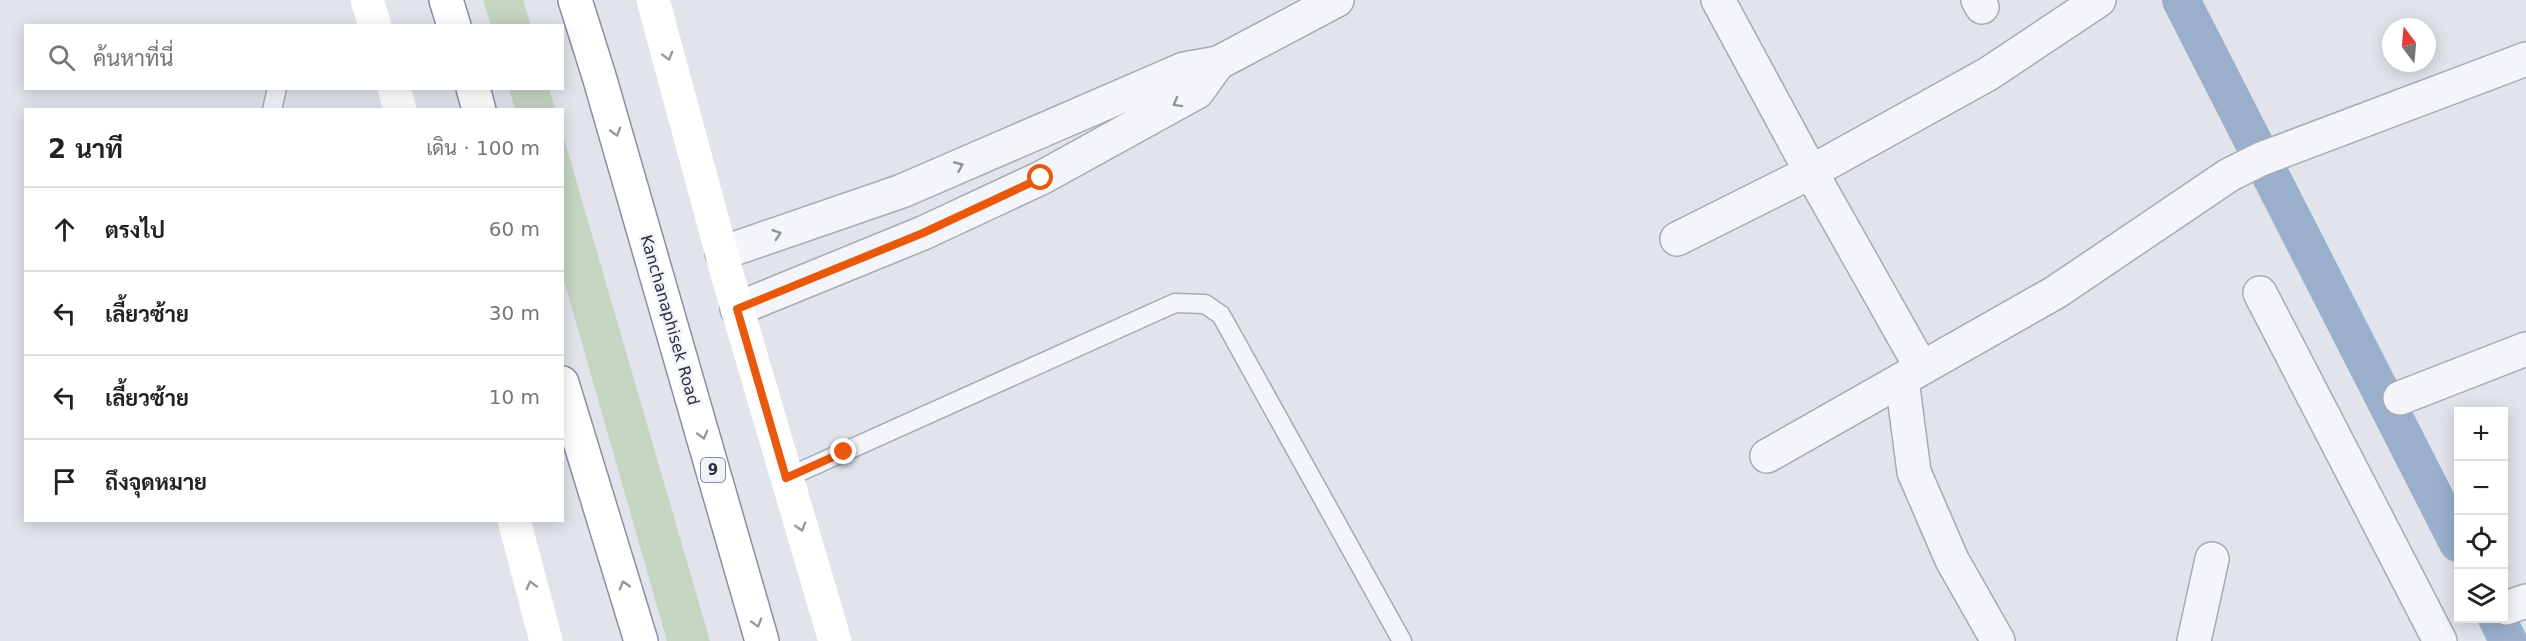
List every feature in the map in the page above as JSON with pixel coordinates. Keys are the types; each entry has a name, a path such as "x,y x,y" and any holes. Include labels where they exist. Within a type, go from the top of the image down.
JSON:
{"main road":[{"path":"446,0 453,24"},
{"name":"Kanchanaphisek Road","path":"575,0 600,76 762,641"},
{"path":"590,0 600,76"},
{"path":"652,0 737,309 835,641"},
{"path":"395,90 399,108"},
{"path":"474,90 478,108"},
{"path":"564,390 641,641"},
{"path":"515,522 546,641"}],"street":[{"path":"722,253 902,191 1184,69 1218,63 1336,0"},
{"path":"1718,0 1811,172 1912,373 1914,472 1952,560 1998,641"},
{"path":"1677,239 1811,172 1988,74 2100,0"},
{"path":"1767,456 2056,292 2229,175 2261,159 2526,59"},
{"path":"737,309 923,233 1041,178 1197,92 1218,63"},
{"path":"2260,293 2440,641"},
{"path":"2400,398 2526,349"},
{"path":"2194,641 2211,559"}],"lane":[{"path":"272,108 277,90"},
{"path":"786,478 1175,303 1205,304 1221,315 1402,641"}],"green space":[{"path":"483,0 523,0 531,24 491,24"},
{"path":"509,90 549,90 555,108 515,108"},
{"path":"564,138 710,641 667,641 564,280"}],"waterway":[{"path":"2181,0 2454,535"},
{"path":"2499,623 2508,641"}],"route":[{"path":"844,452 786,478 737,309 923,233 1041,178"}]}
